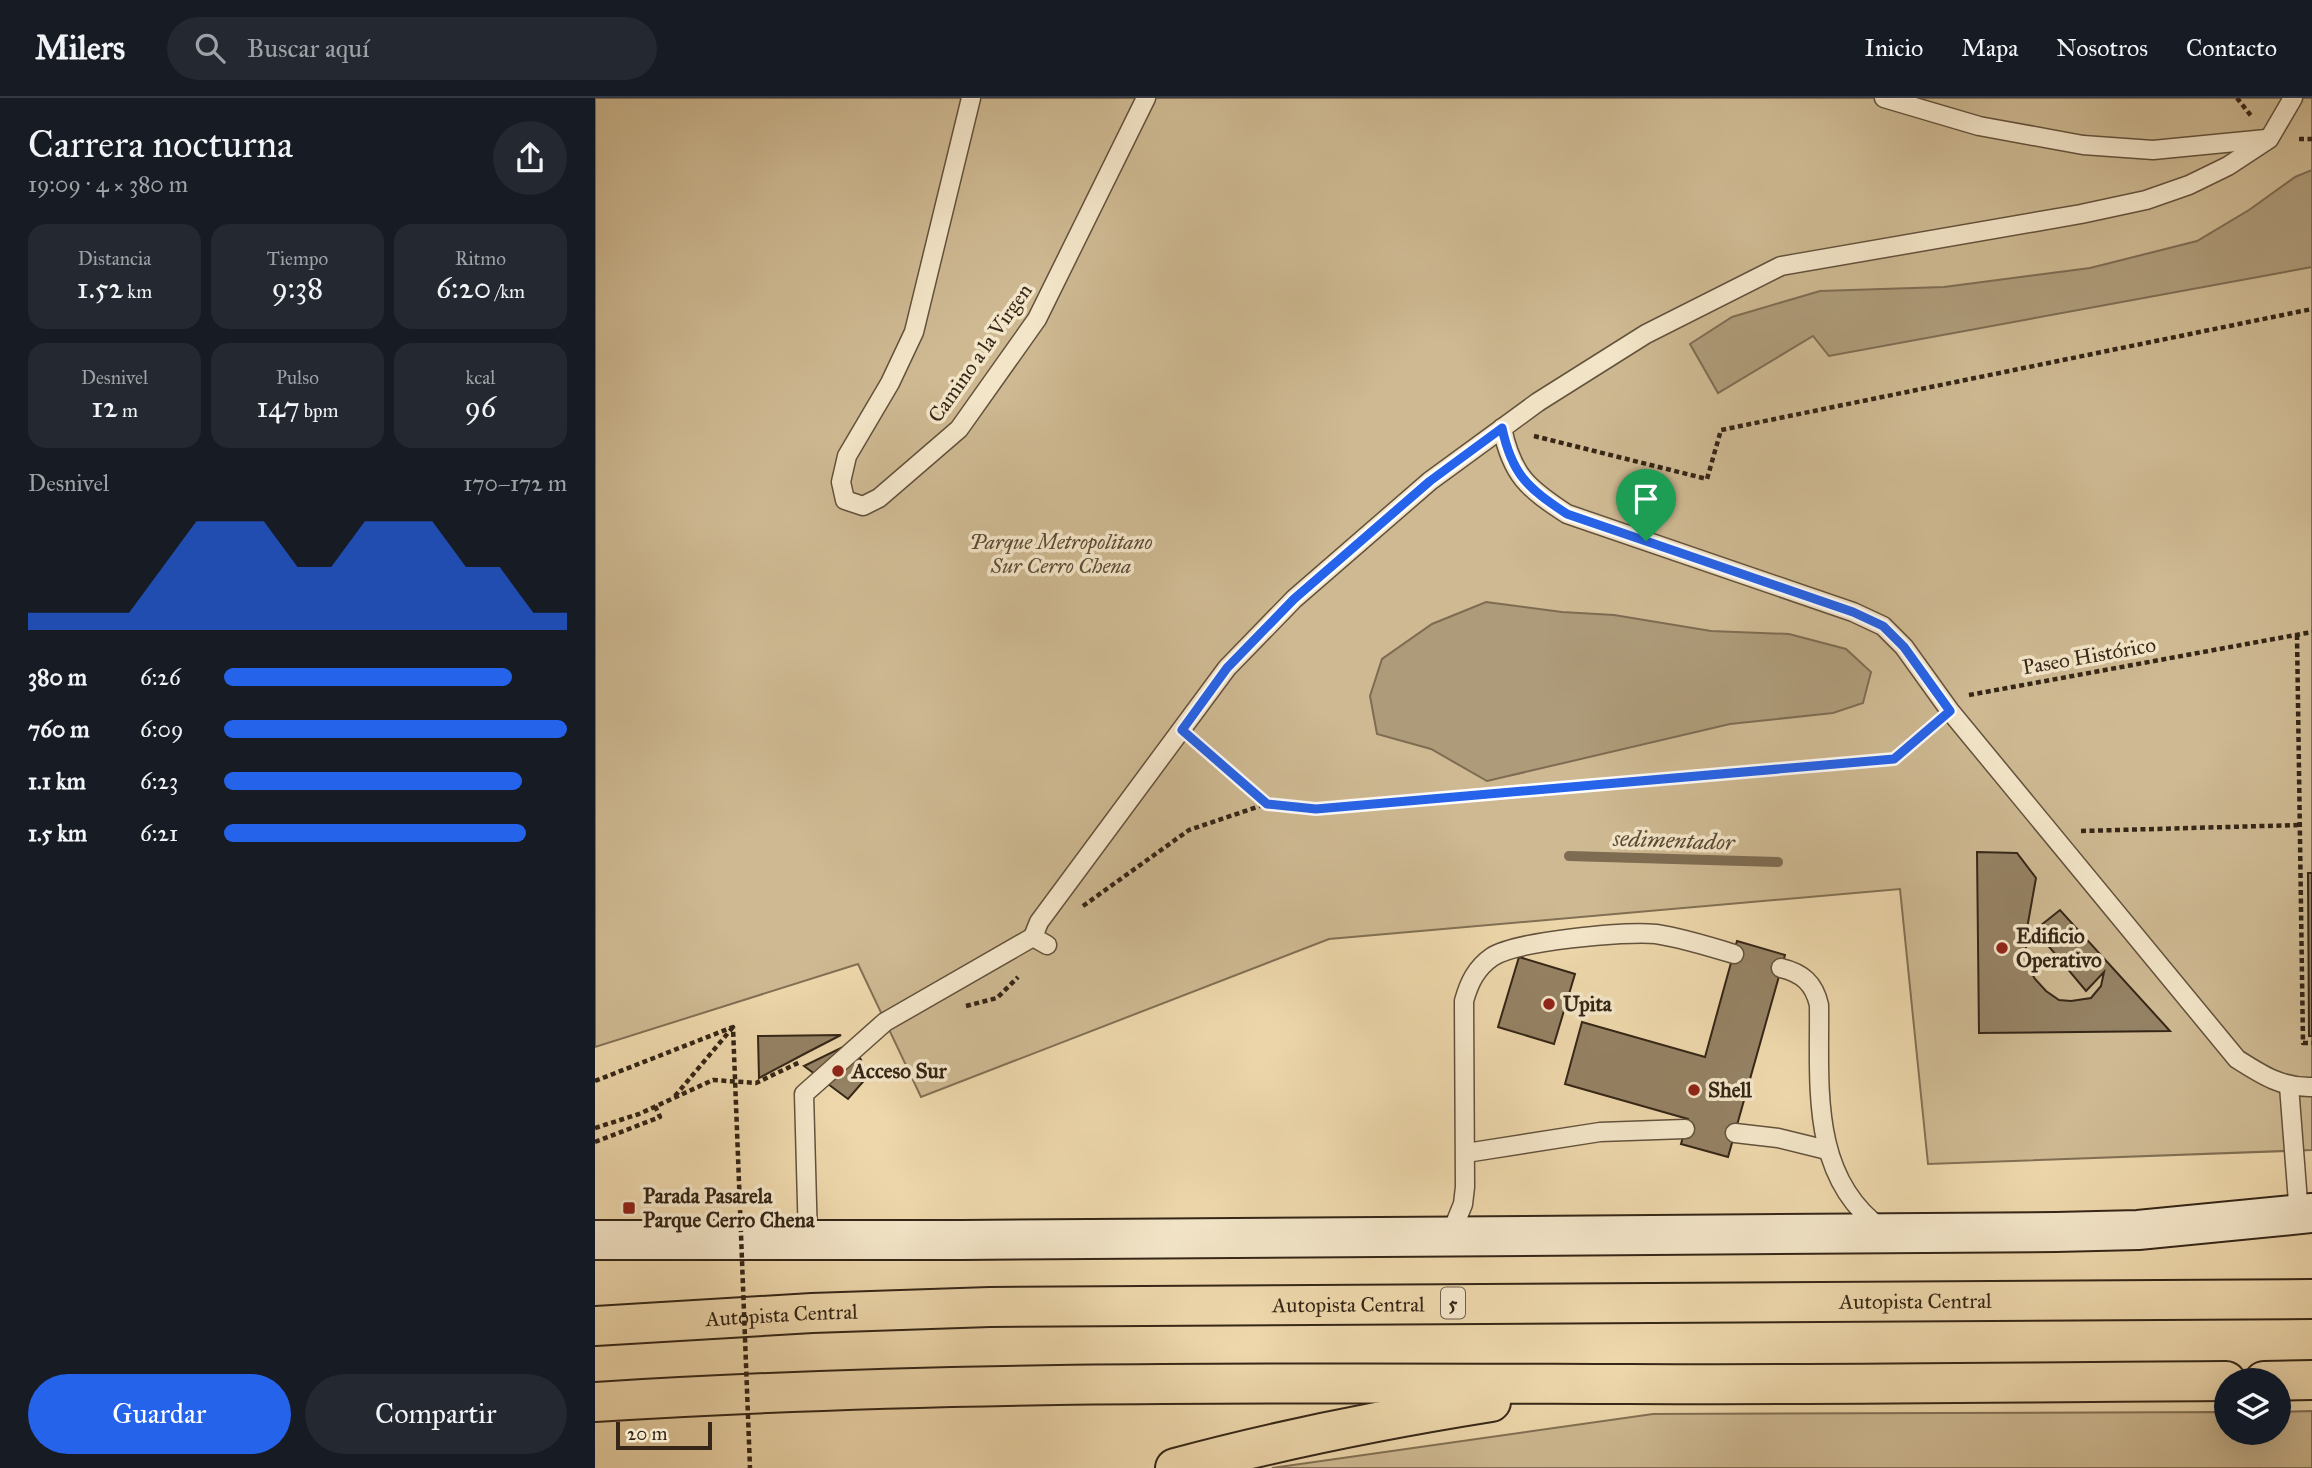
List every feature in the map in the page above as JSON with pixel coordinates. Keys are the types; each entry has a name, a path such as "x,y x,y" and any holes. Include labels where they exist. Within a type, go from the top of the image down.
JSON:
{"highway":[{"name":"Autopista Central","path":"595,1326 812,1313 1003,1307 2312,1299"},
{"path":"2291,1380 2312,1380"},
{"path":"595,1402 881,1388 1090,1383 2214,1381"},
{"path":"1175,1468 1301,1436 1415,1414 1632,1384"}],"main road":[{"path":"595,1240 1888,1234 2137,1230 2305,1214"}],"lane":[{"name":"Camino a la Virgen","path":"971,98 914,332 890,383 847,456 841,482 845,500 863,506 879,498 960,429 1037,318 1146,98"},
{"path":"1884,98 1979,126 2083,145 2153,150 2269,139"},
{"path":"809,1240 804,1094 885,1022 1040,941 1039,922 1227,668 1294,599 1430,481 1538,402 1646,334 1781,266 2081,214 2146,200 2228,166 2269,139 2293,98"},
{"path":"1502,428 1512,464 1541,497 1567,514 1853,612 1883,626 1904,647 1950,711 2237,1059 2272,1081 2289,1086 2312,1087"},
{"path":"1449,1237 1463,1204 1466,1153 1464,1002 1474,975 1493,956 1515,947 1615,933 1655,934 1734,954"},
{"path":"1781,968 1805,978 1816,994 1820,1107 1827,1150 1838,1179 1856,1206 1888,1234"},
{"path":"2289,1086 2305,1214"},
{"path":"1466,1153 1600,1132 1685,1129"},
{"path":"1735,1133 1827,1150"}],"path":[{"path":"1502,428 1707,479 1721,430 2312,309"},
{"name":"Paseo Histórico","path":"1182,730 1267,804 1316,809 1894,759 1971,693 2312,632"},
{"path":"2297,635 2303,1043 2312,1043"},
{"path":"2049,831 2300,825"},
{"path":"595,1081 733,1027"},
{"path":"674,1098 733,1027"},
{"path":"733,1027 750,1468"},
{"path":"595,1142 660,1117 655,1106"},
{"path":"595,1128 639,1114"}],"green space":[{"name":"Parque Metropolitano Sur Cerro Chena","path":"595,98 2312,98 2312,1150 1928,1164 1900,889 1329,939 921,1097 858,964 595,1047"},
{"path":"2312,1411 2312,1468 1272,1468 1653,1414 2214,1412 2214,1445 2291,1445 2291,1412"}],"shaded area":[{"path":"2312,170 2312,267 1829,356 1813,336 1718,393 1690,344 1732,317 1820,291 1944,287 2090,268 2197,241 2249,210 2295,177"},
{"path":"1486,602 1562,612 1614,615 1711,631 1789,634 1846,649 1871,672 1863,703 1833,713 1730,724 1487,781 1431,749 1377,734 1370,696 1382,659 1432,624"}],"building":[{"name":"Edificio Operativo","path":"1977,852 2017,853 2036,878 2026,934 2026,963 2046,991 2059,1000 2091,998 2101,986 2104,972 2086,991 2035,930 2060,910 2170,1031 1979,1033"},
{"path":"2308,873 2312,873 2312,1036 2309,1036"},
{"path":"1737,941 1785,955 1728,1157 1681,1144 1688,1119 1565,1084 1582,1022 1705,1057"},
{"path":"1519,957 1575,974 1554,1044 1498,1027"},
{"path":"841,1035 808,1052 759,1078 758,1036"},
{"name":"Acceso Sur","path":"853,1042 868,1076 848,1099 804,1066"}],"waterway":[{"name":"sedimentador","path":"1569,856 1778,862"}],"place":[{"name":"Edificio Operativo","path":"2002,948"},
{"name":"Upita","path":"1549,1004"},
{"name":"Acceso Sur","path":"838,1071"},
{"name":"Shell","path":"1694,1090"},
{"name":"Parada Pasarela Parque Cerro Chena","path":"629,1208"}],"route":[{"path":"1502,428 1512,464 1541,497 1567,514 1646,541 1853,612 1883,626 1904,647 1950,711 1894,759 1316,809 1267,804 1182,730 1227,668 1294,599 1430,481 1502,428"}]}
